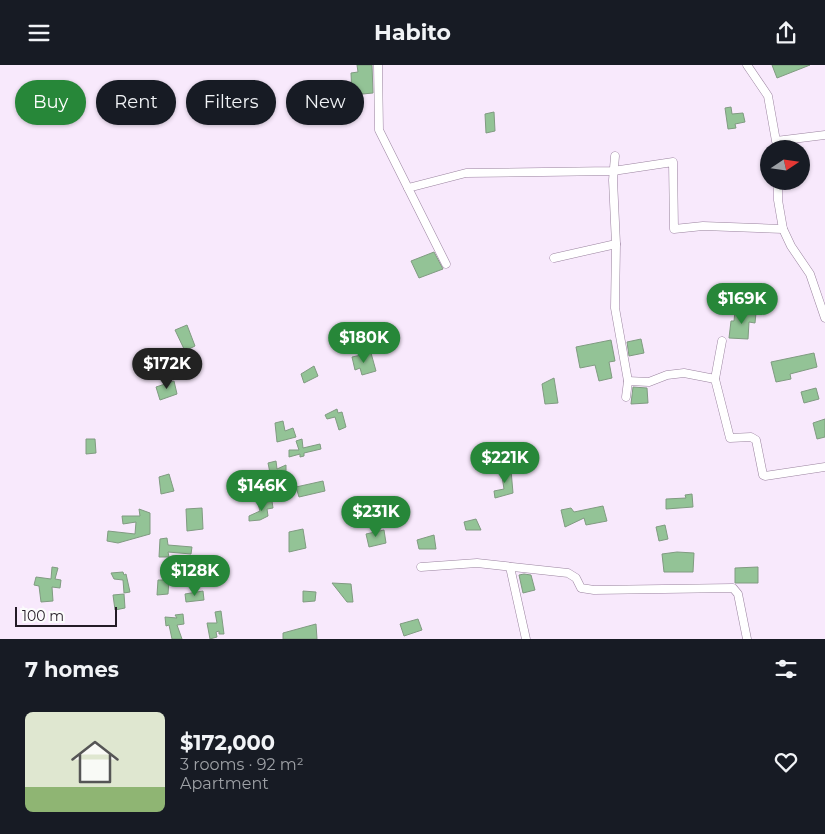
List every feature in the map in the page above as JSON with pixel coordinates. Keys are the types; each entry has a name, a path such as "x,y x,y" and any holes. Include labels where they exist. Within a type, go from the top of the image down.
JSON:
{"street":[{"path":"378,65 379,130 446,264"},
{"path":"747,65 768,96 775,140"},
{"path":"800,140 825,135"},
{"path":"615,156 613,220 616,244 615,309 628,381 626,397"},
{"path":"408,188 466,173 614,171 673,162 673,226 676,230 703,226 783,229"},
{"path":"778,190 783,229 791,246 810,274 825,318"},
{"path":"554,258 616,244"},
{"path":"722,341 715,379 727,433 730,438 751,437 756,440 762,475 825,467"},
{"path":"628,381 649,382 667,375 684,373 715,379"},
{"path":"421,567 477,563 568,573 576,578 581,588 594,590 734,588 738,594 747,639"},
{"path":"510,567 526,639"}],"building":[{"path":"357,65 372,65 373,93 364,94 364,80 351,80 351,73 358,72"},
{"path":"772,65 810,65 777,78"},
{"path":"731,107 732,114 743,113 745,122 735,124 736,128 728,129 725,108"},
{"path":"494,112 495,131 486,133 485,114"},
{"path":"434,252 443,269 419,278 411,261"},
{"path":"735,311 756,313 755,323 749,322 748,339 729,338 731,321 734,321"},
{"path":"187,325 195,346 185,351 175,330"},
{"path":"641,339 644,353 629,356 627,342"},
{"path":"611,340 615,361 609,362 612,378 599,381 595,365 580,368 576,347"},
{"path":"371,353 376,371 362,375 360,368 355,370 352,357"},
{"path":"814,353 817,367 790,374 791,379 776,382 771,362"},
{"path":"314,366 318,376 304,383 301,374"},
{"path":"554,378 558,403 545,404 542,384"},
{"path":"174,381 177,394 160,400 156,387"},
{"path":"633,387 647,388 648,403 631,404"},
{"path":"816,388 819,399 804,403 801,392"},
{"path":"337,409 338,413 342,412 346,427 339,430 335,417 327,419 325,415"},
{"path":"825,419 825,437 817,439 813,423"},
{"path":"283,421 285,431 293,428 296,437 277,442 275,423"},
{"path":"86,439 95,439 96,453 86,454"},
{"path":"302,439 303,448 320,444 321,449 304,453 304,456 300,457 300,454 289,457 289,450 299,450 296,441"},
{"path":"510,446 512,459 499,462 497,448"},
{"path":"276,461 277,469 286,465 286,472 283,473 286,487 277,488 277,491 268,493 267,484 272,483 268,463"},
{"path":"501,470 511,470 513,493 495,498 494,491 504,489"},
{"path":"169,474 174,491 161,494 159,477"},
{"path":"323,481 325,491 299,497 296,487"},
{"path":"692,494 693,507 666,509 666,499 686,498 685,495"},
{"path":"272,501 273,508 267,509 268,516 260,520 249,521 249,516 260,511 258,504"},
{"path":"603,506 607,521 586,525 584,518 565,527 561,510 571,508 574,512"},
{"path":"202,508 203,529 187,531 186,509"},
{"path":"139,509 150,513 150,534 118,543 107,541 108,531 135,534 136,522 123,524 122,516 140,516"},
{"path":"476,519 481,530 466,530 464,522"},
{"path":"665,525 668,539 659,541 656,527"},
{"path":"303,529 306,548 289,552 289,532"},
{"path":"384,530 386,543 369,547 366,534"},
{"path":"434,535 436,549 419,549 417,540"},
{"path":"167,538 168,545 192,547 191,554 168,552 169,557 159,557 160,539"},
{"path":"677,552 694,553 693,572 664,572 662,554"},
{"path":"52,567 58,568 55,579 61,580 60,588 52,587 53,601 41,602 39,586 34,585 36,577 51,579"},
{"path":"758,567 758,583 735,583 735,568"},
{"path":"123,572 124,575 126,574 130,592 124,593 123,580 114,579 111,573"},
{"path":"519,575 531,575 535,590 523,593"},
{"path":"158,580 169,580 168,594 157,595"},
{"path":"332,583 351,584 353,602 347,602"},
{"path":"203,591 204,600 186,602 185,594"},
{"path":"303,591 316,592 315,601 303,602"},
{"path":"124,594 125,608 115,610 113,595"},
{"path":"221,611 224,634 219,634 219,631 216,632 217,637 210,639 207,623 217,623 215,612"},
{"path":"183,614 184,624 177,625 182,639 172,639 169,625 166,626 165,617 177,618 175,615"},
{"path":"418,619 422,630 404,636 400,624"},
{"path":"316,624 317,639 283,639 283,633"}]}
